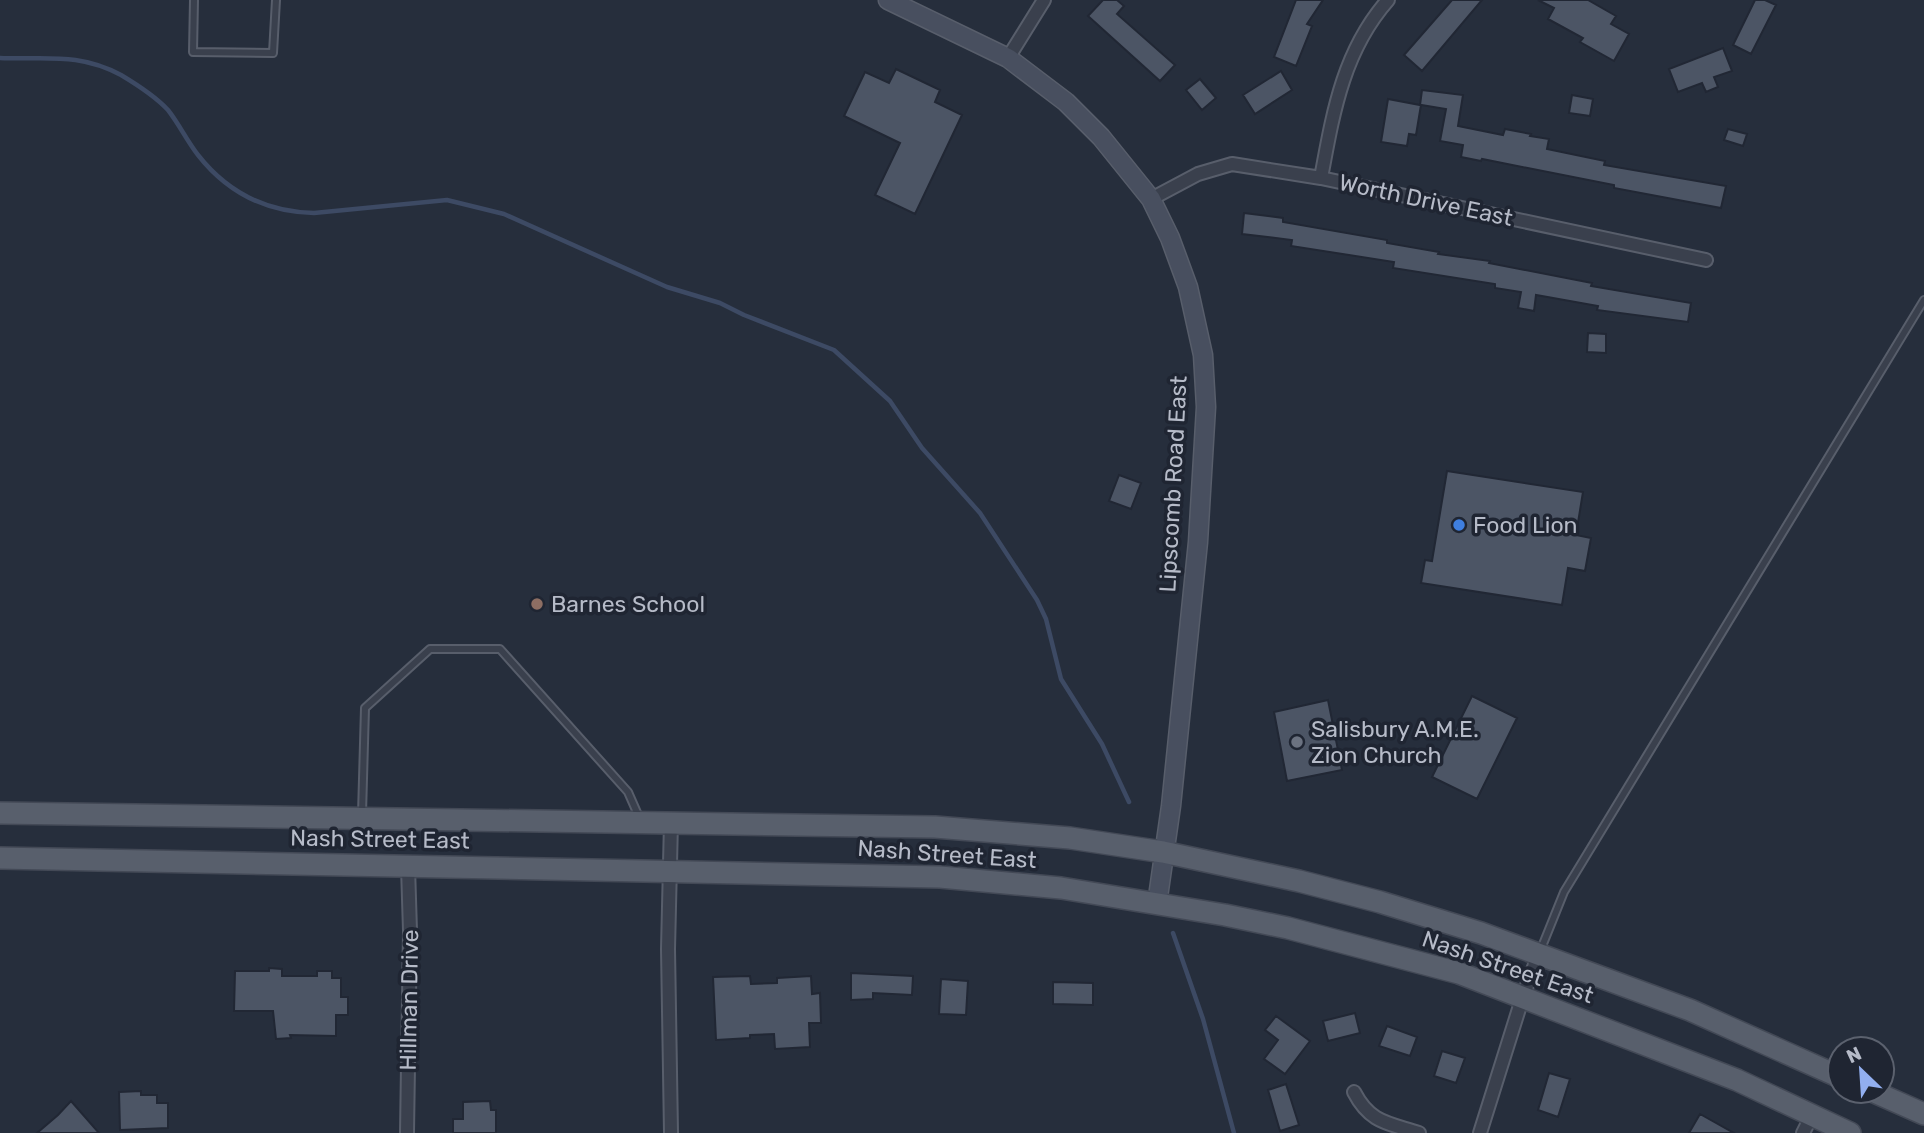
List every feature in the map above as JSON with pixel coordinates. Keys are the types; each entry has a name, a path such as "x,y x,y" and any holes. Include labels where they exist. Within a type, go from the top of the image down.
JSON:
{"main road":[{"name":"Nash Street East","path":"0,813 671,822 976,830 1070,838 1163,852 1299,881 1481,933 1690,1010 1826,1071"},
{"name":"Nash Street East","path":"0,858 940,877 1061,888 1288,928 1459,973 1737,1080 1807,1124 1850,1133"},
{"path":"1896,1102 1924,1114"}],"street":[{"name":"Lipscomb Road East","path":"888,0 1008,58 1066,102 1101,137 1151,199 1170,238 1188,287 1203,355 1206,407 1198,542 1171,806 1157,904"},
{"path":"1008,58 1044,0"},
{"path":"1321,177 1335,101 1344,73 1360,38 1388,0"},
{"name":"Worth Drive East","path":"1151,199 1198,174 1232,164 1321,177 1706,260"},
{"path":"671,822 668,948 671,1133"},
{"name":"Hillman Drive","path":"407,1133 410,931 408,867"},
{"path":"1480,1133 1539,954"},
{"path":"1354,1092 1362,1108 1378,1120 1419,1133"}],"lane":[{"path":"194,0 193,52 273,53 276,0"},
{"path":"1539,954 1564,892 1924,299"},
{"path":"362,817 365,708 430,649 500,649 628,792 641,822"}],"building":[{"path":"1103,0 1117,0 1124,6 1117,14 1175,65 1160,81 1088,16"},
{"path":"1296,0 1323,0 1307,24 1312,26 1296,66 1274,57"},
{"path":"1452,0 1482,0 1422,71 1404,55"},
{"path":"1538,0 1588,0 1616,16 1611,24 1629,34 1614,61 1580,42 1583,38 1548,19 1554,8"},
{"path":"1755,0 1765,0 1776,5 1751,54 1733,45"},
{"path":"1723,48 1732,71 1714,77 1718,87 1706,92 1702,83 1678,92 1669,69"},
{"path":"896,69 940,90 935,102 962,115 915,214 875,195 900,143 844,116 865,72 889,83"},
{"path":"1281,71 1292,90 1255,114 1243,95"},
{"path":"1200,79 1216,98 1202,110 1186,90"},
{"path":"1422,90 1463,95 1458,126 1503,135 1505,129 1531,134 1530,136 1549,139 1547,149 1605,161 1604,165 1726,186 1721,208 1461,157 1463,145 1440,141 1446,109 1421,105 1416,135 1409,134 1407,146 1381,142 1388,99 1420,105"},
{"path":"1572,95 1593,99 1590,116 1569,113"},
{"path":"1728,129 1747,134 1743,146 1724,140"},
{"path":"1244,213 1283,218 1283,222 1387,240 1387,243 1439,252 1438,254 1490,261 1489,263 1592,283 1591,286 1691,303 1688,322 1597,310 1598,306 1536,295 1534,311 1518,308 1521,292 1495,288 1495,284 1393,268 1394,262 1291,246 1292,240 1242,234"},
{"path":"1588,333 1606,334 1606,353 1587,352"},
{"path":"1447,471 1583,492 1576,535 1591,538 1585,571 1568,568 1562,605 1421,583 1425,560 1432,561"},
{"path":"1119,475 1141,483 1131,509 1109,501"},
{"path":"1472,696 1517,718 1477,799 1432,777"},
{"path":"1328,700 1342,770 1287,781 1274,712"},
{"path":"269,968 282,969 282,976 317,976 317,971 332,971 332,978 341,978 341,997 348,997 348,1015 336,1015 336,1036 290,1035 291,1038 276,1039 273,1011 234,1011 235,971 269,971"},
{"path":"851,973 913,976 912,995 873,993 873,999 851,1000"},
{"path":"750,976 751,984 777,983 777,978 811,976 812,994 820,993 821,1023 809,1023 810,1047 775,1049 774,1034 716,1040 713,977"},
{"path":"941,979 968,981 966,1015 939,1014"},
{"path":"1053,982 1093,983 1093,1005 1053,1004"},
{"path":"1355,1013 1360,1033 1328,1041 1323,1021"},
{"path":"1276,1016 1310,1041 1285,1074 1264,1059 1278,1040 1265,1030"},
{"path":"1387,1026 1417,1037 1410,1056 1379,1046"},
{"path":"1442,1051 1465,1058 1456,1083 1434,1076"},
{"path":"1549,1073 1570,1079 1558,1117 1538,1110"},
{"path":"1286,1084 1299,1125 1280,1131 1268,1090"},
{"path":"141,1091 141,1095 157,1095 157,1103 168,1103 168,1128 120,1130 119,1092"},
{"path":"71,1101 99,1133 37,1133 58,1115"},
{"path":"490,1101 491,1110 496,1110 496,1133 453,1133 453,1119 463,1119 463,1102"},
{"path":"1700,1114 1734,1133 1689,1133"}],"waterway":[{"path":"0,58 76,60 121,75 168,110 198,155 222,180 264,204 296,212 314,213 447,200 504,214 667,287 720,303 834,350 890,401 922,448 980,513 1037,600 1046,619 1061,679 1102,744 1129,802"},
{"path":"1173,933 1203,1019 1234,1133"}],"place":[{"name":"Food Lion","path":"1459,525"},
{"name":"Barnes School","path":"537,604"},
{"name":"Salisbury A.M.E. Zion Church","path":"1297,742"}]}
